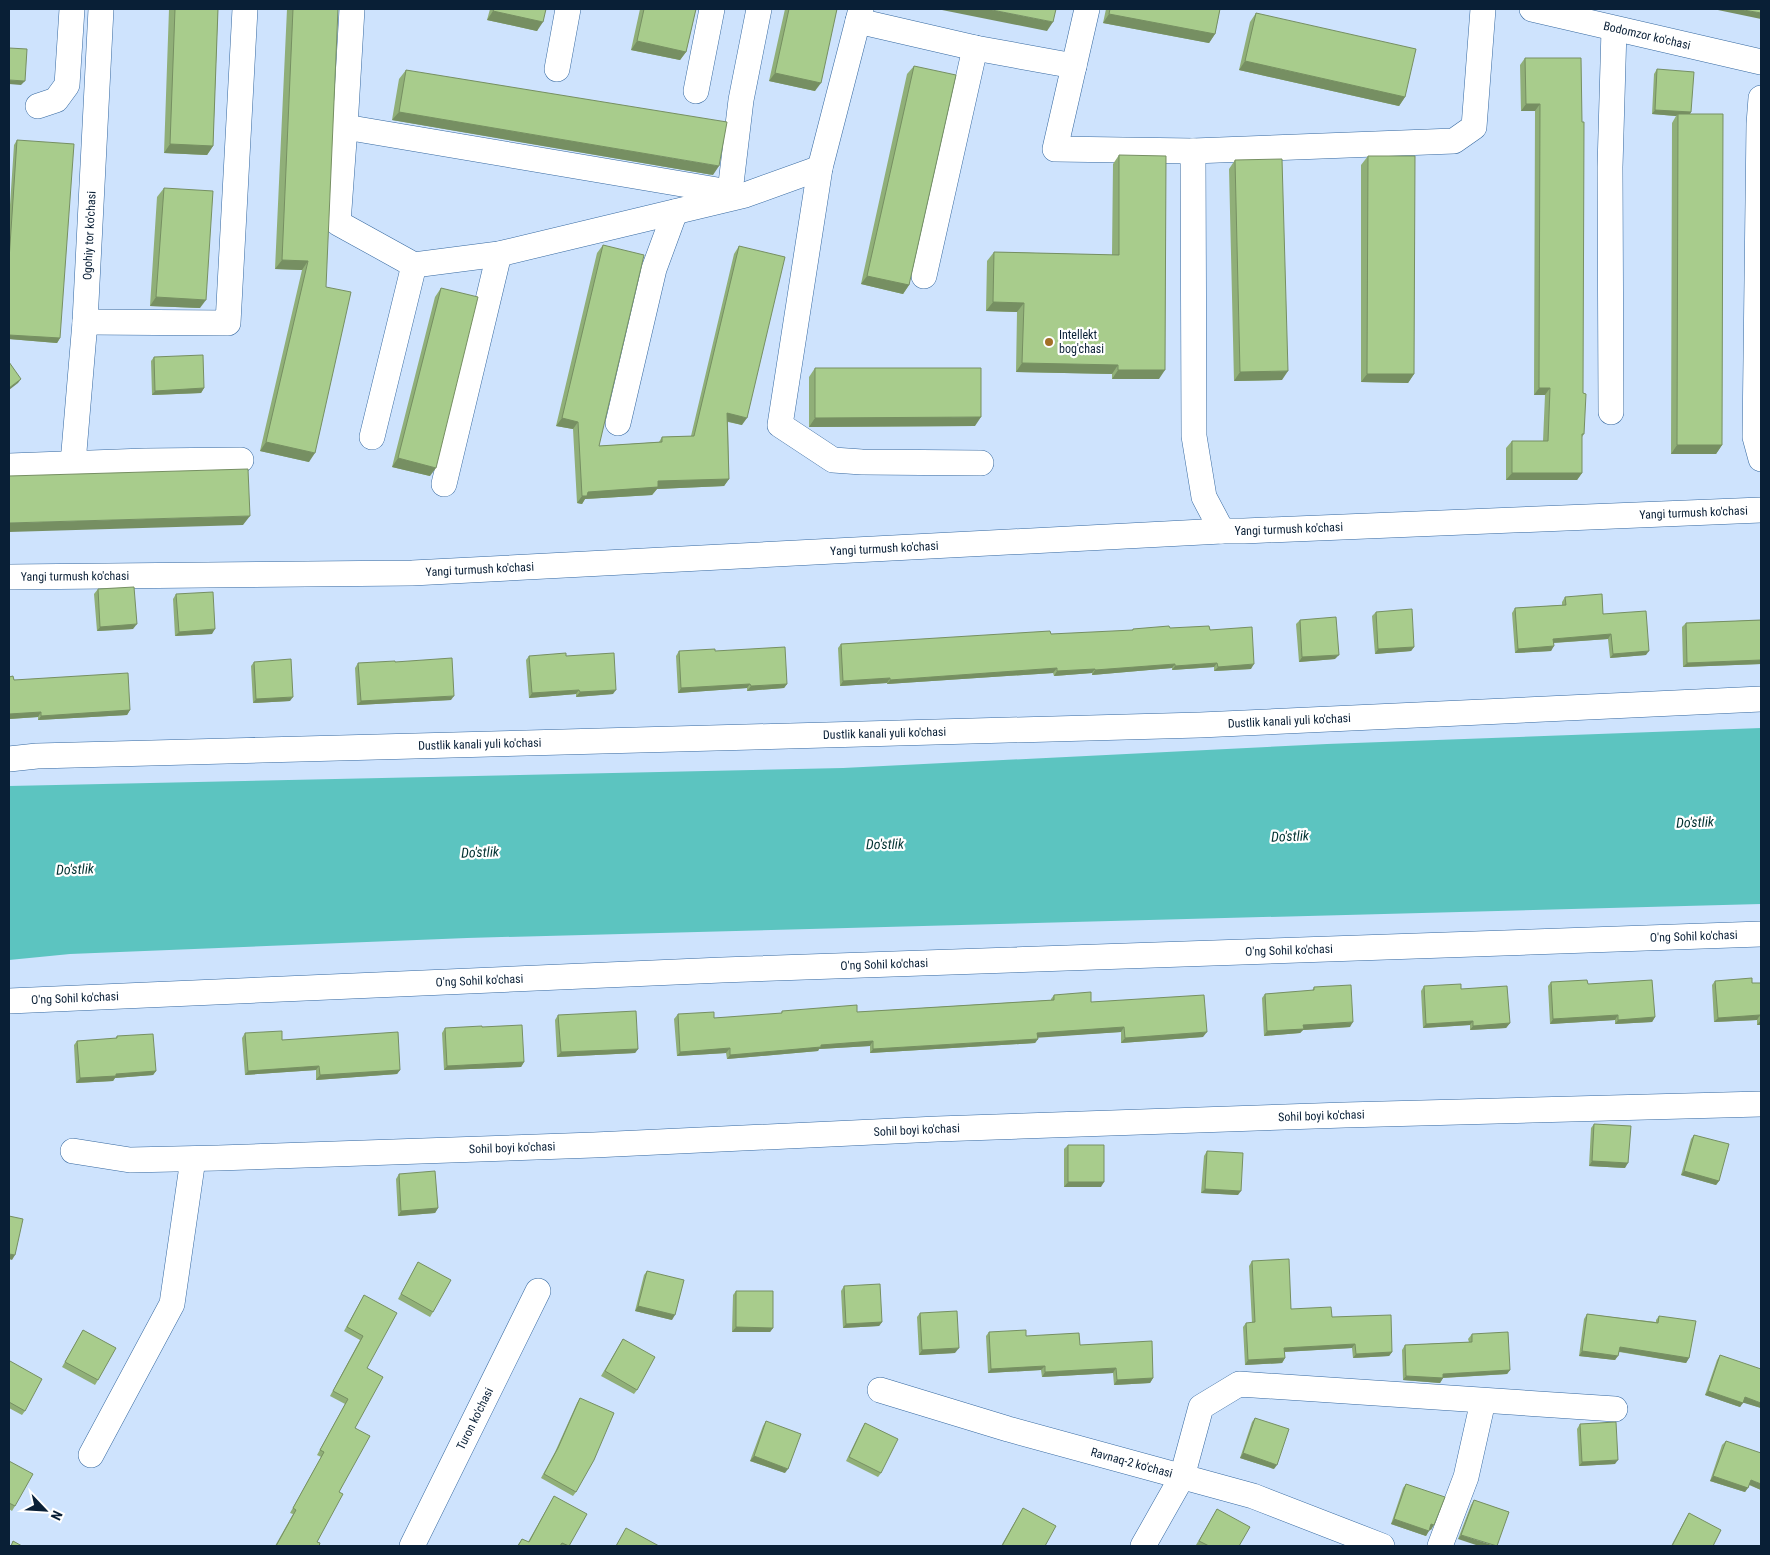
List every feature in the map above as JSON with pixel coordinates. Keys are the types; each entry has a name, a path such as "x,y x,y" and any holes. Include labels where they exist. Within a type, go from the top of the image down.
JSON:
{"street":[{"path":"38,106 56,100 67,85 72,9"},
{"name":"Ogohiy tor ko'chasi","path":"73,463 85,322 101,9"},
{"path":"85,322 228,323 244,9"},
{"path":"352,9 338,223 414,264 499,254 675,212 820,168"},
{"path":"557,69 568,9"},
{"path":"696,91 712,9"},
{"path":"737,194 741,100 759,9"},
{"path":"1087,9 1055,149 1193,151 1454,141 1474,127 1483,9"},
{"name":"Bodomzor ko'chasi","path":"1532,9 1761,62"},
{"path":"981,463 882,463 833,460 780,425 820,168 860,15 975,48 1074,66"},
{"path":"1611,412 1610,167 1614,29"},
{"path":"924,276 975,48"},
{"path":"1761,98 1759,124 1755,437 1761,459"},
{"path":"345,126 737,194"},
{"path":"1193,151 1194,436 1204,497 1222,531"},
{"path":"618,423 654,269 675,212"},
{"path":"444,484 499,254"},
{"path":"372,437 414,264"},
{"path":"9,466 241,460"},
{"name":"Yangi turmush ko'chasi","path":"9,577 412,573 1222,531 1761,510"},
{"name":"Dustlik kanali yuli ko'chasi","path":"9,759 37,756 1190,725 1761,699"},
{"name":"O'ng Sohil ko'chasi","path":"9,1000 722,970 1761,934"},
{"name":"Sohil boyi ko'chasi","path":"73,1151 130,1160 193,1159 580,1146 957,1128 1761,1104"},
{"path":"91,1455 172,1304 193,1159"},
{"name":"Turon ko'chasi","path":"412,1546 538,1291"},
{"path":"1143,1546 1182,1477 1201,1407 1239,1384 1615,1409"},
{"name":"Ravnaq-2 ko'chasi","path":"880,1390 1008,1429 1254,1496 1382,1546"},
{"path":"1440,1546 1466,1477 1483,1401"}],"water":[{"name":"Do'stlik","path":"1761,728 1761,904 467,938 70,954 9,960 9,786 843,768 1327,744"}],"building":[{"path":"175,9 218,9 213,146 170,144"},
{"path":"293,9 338,9 326,287 351,292 315,453 266,442 308,261 282,260"},
{"path":"494,9 546,9 543,22 493,11"},
{"path":"644,9 696,9 686,52 637,41"},
{"path":"789,9 837,9 821,83 775,73"},
{"path":"987,9 1056,9 1053,22"},
{"path":"1110,9 1220,9 1215,34 1109,14"},
{"path":"1738,9 1761,9 1761,13"},
{"path":"1256,13 1416,49 1405,97 1245,61"},
{"path":"9,48 27,49 25,81 9,80"},
{"path":"1525,58 1581,58 1582,122 1584,122 1583,393 1586,394 1584,434 1582,434 1582,473 1512,473 1512,441 1548,441 1550,388 1539,388 1540,104 1526,104"},
{"path":"914,66 956,75 909,285 867,276"},
{"path":"1657,69 1694,72 1691,112 1655,110"},
{"path":"406,70 727,122 719,166 399,112"},
{"path":"1678,114 1723,114 1722,445 1677,445"},
{"path":"17,140 74,144 60,338 9,335 9,260"},
{"path":"1119,155 1166,156 1165,370 1118,370 1118,365 1022,363 1024,303 993,302 994,252 1119,255"},
{"path":"1368,156 1415,156 1414,374 1367,374"},
{"path":"1282,159 1288,371 1240,372 1235,160"},
{"path":"164,188 213,191 206,300 156,297"},
{"path":"603,245 644,255 599,446 662,442 662,437 694,436 739,246 785,257 747,418 727,413 729,479 658,481 658,487 588,492 587,496 582,496 578,422 562,418"},
{"path":"441,288 478,297 436,468 398,458"},
{"path":"203,355 204,388 155,391 154,357"},
{"path":"9,362 21,379 9,388"},
{"path":"815,368 981,368 981,417 815,418"},
{"path":"248,469 250,516 9,523 9,476"},
{"path":"134,587 137,624 100,627 98,589"},
{"path":"213,592 215,629 179,632 176,594"},
{"path":"1602,594 1603,614 1646,611 1649,651 1613,654 1611,634 1553,639 1554,646 1518,649 1515,608 1566,605 1565,597"},
{"path":"1412,609 1414,647 1378,649 1376,612"},
{"path":"1336,617 1339,655 1302,657 1300,620"},
{"path":"1761,620 1761,660 1687,663 1686,623"},
{"path":"1169,626 1170,628 1209,626 1210,630 1252,627 1254,664 1218,667 1217,663 1175,666 1175,664 1057,671 1057,668 890,680 890,678 843,681 841,644 1050,631 1051,634 1133,630"},
{"path":"785,647 787,684 681,688 679,651"},
{"path":"566,653 566,656 614,653 616,690 532,693 529,656"},
{"path":"452,658 454,696 361,701 358,663"},
{"path":"291,659 293,697 256,699 254,662"},
{"path":"128,673 130,710 41,716 41,712 9,714 9,677 13,676 14,680"},
{"path":"1752,978 1752,983 1761,983 1761,1020 1760,1015 1718,1018 1715,981"},
{"path":"1587,980 1588,984 1652,980 1655,1017 1618,1020 1618,1015 1553,1019 1551,982"},
{"path":"1461,984 1461,989 1507,986 1510,1023 1473,1026 1473,1021 1426,1024 1424,986"},
{"path":"1351,985 1353,1022 1303,1025 1304,1029 1267,1031 1265,994 1314,990 1314,987"},
{"path":"1091,992 1091,1002 1204,995 1207,1032 1125,1038 1124,1027 1037,1033 1038,1039 873,1049 873,1041 730,1055 730,1048 680,1052 678,1014 714,1012 714,1018 857,1005 857,1012 1054,1000 1054,995"},
{"path":"636,1011 638,1049 561,1052 558,1015"},
{"path":"522,1025 524,1062 447,1066 445,1028"},
{"path":"282,1031 282,1040 398,1032 400,1070 320,1075 319,1066 248,1071 245,1033"},
{"path":"153,1034 156,1071 80,1078 77,1041"},
{"path":"1594,1124 1631,1126 1628,1163 1592,1161"},
{"path":"1694,1135 1729,1144 1719,1181 1684,1171"},
{"path":"1068,1145 1104,1145 1104,1182 1068,1182"},
{"path":"1207,1151 1243,1153 1241,1191 1205,1189"},
{"path":"435,1171 438,1208 401,1211 399,1174"},
{"path":"9,1216 23,1219 15,1255 9,1254"},
{"path":"1289,1259 1291,1309 1331,1307 1332,1317 1391,1315 1392,1352 1356,1354 1355,1344 1284,1348 1285,1358 1248,1360 1246,1323 1255,1322 1252,1261"},
{"path":"418,1262 451,1280 433,1312 401,1294"},
{"path":"647,1271 684,1280 675,1315 638,1306"},
{"path":"880,1284 882,1322 846,1324 844,1286"},
{"path":"736,1291 773,1291 773,1328 736,1327"},
{"path":"364,1295 397,1313 367,1368 383,1377 355,1428 370,1436 339,1492 343,1494 317,1542 320,1543 319,1546 276,1546 296,1510 293,1508 324,1452 320,1450 348,1399 333,1391 363,1336 347,1327"},
{"path":"957,1311 959,1348 922,1350 920,1313"},
{"path":"1587,1314 1658,1323 1659,1316 1696,1321 1689,1358 1620,1347 1618,1356 1582,1351"},
{"path":"83,1330 116,1348 98,1380 65,1362"},
{"path":"1026,1330 1026,1336 1079,1333 1080,1345 1152,1341 1153,1378 1117,1380 1116,1368 1045,1372 1045,1366 991,1369 989,1332"},
{"path":"1508,1332 1510,1370 1443,1374 1443,1378 1406,1376 1405,1345 1472,1342 1472,1334"},
{"path":"623,1339 655,1357 637,1390 605,1371"},
{"path":"1720,1355 1761,1369 1761,1403 1745,1397 1743,1403 1708,1391"},
{"path":"10,1361 42,1379 25,1411 9,1402"},
{"path":"580,1398 614,1413 594,1460 576,1492 544,1474 558,1448"},
{"path":"1255,1418 1289,1429 1277,1465 1243,1453"},
{"path":"766,1421 801,1434 788,1469 754,1456"},
{"path":"1616,1422 1618,1460 1582,1462 1580,1424"},
{"path":"865,1423 898,1439 881,1473 849,1457"},
{"path":"1726,1441 1761,1453 1761,1484 1751,1480 1748,1488 1713,1476"},
{"path":"9,1461 33,1474 15,1506 9,1503"},
{"path":"1406,1484 1445,1497 1434,1525 1431,1524 1429,1531 1394,1519"},
{"path":"554,1496 587,1514 569,1546 562,1543 560,1546 518,1546 522,1539 529,1542"},
{"path":"1474,1500 1509,1512 1497,1546 1461,1535"},
{"path":"1023,1508 1056,1526 1045,1546 1002,1546"},
{"path":"1217,1509 1250,1527 1239,1546 1209,1546 1199,1541"},
{"path":"1689,1513 1721,1530 1713,1546 1672,1546"},
{"path":"626,1528 659,1546 616,1546"},
{"path":"13,1541 22,1546 11,1546"}],"place":[{"name":"Intellekt bog'chasi","path":"1049,342"}]}
